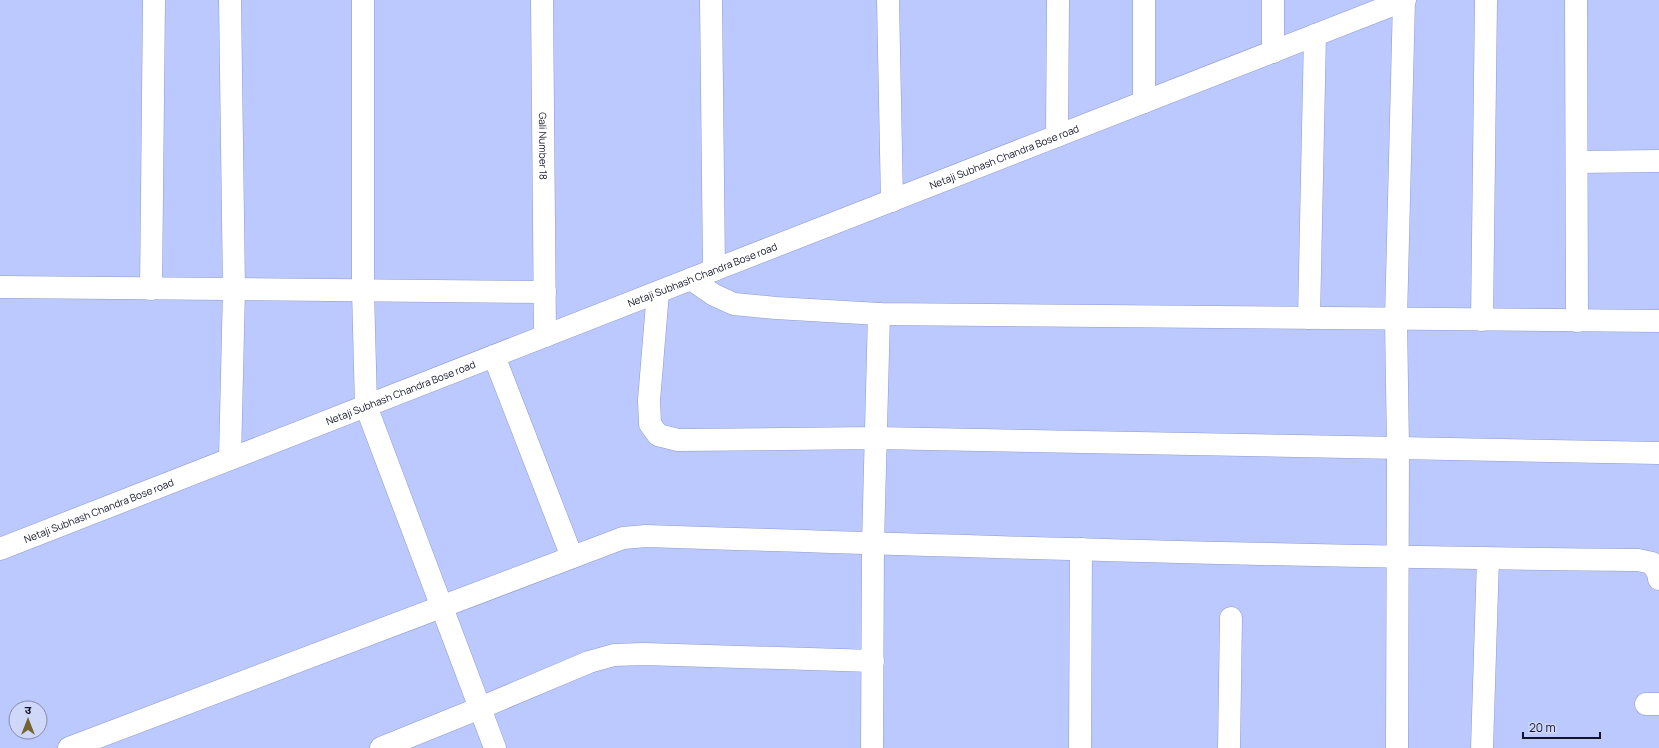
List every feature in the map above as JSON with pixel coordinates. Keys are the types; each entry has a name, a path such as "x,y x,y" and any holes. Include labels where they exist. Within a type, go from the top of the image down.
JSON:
{"street":[{"path":"151,289 154,0"},
{"path":"230,0 234,290 230,459"},
{"path":"363,0 363,290 366,406 495,748"},
{"name":"Gali Number 18","path":"542,0 545,336"},
{"path":"711,0 714,270"},
{"path":"888,0 892,201"},
{"path":"1057,136 1058,0"},
{"path":"1144,0 1144,102"},
{"path":"1273,0 1273,52"},
{"path":"1397,748 1398,448 1396,319 1405,0"},
{"name":"Netaji Subhash Chandra Bose road","path":"0,549 1405,0"},
{"path":"1482,320 1486,0"},
{"path":"1576,0 1577,321"},
{"path":"1308,318 1315,35"},
{"path":"1577,162 1659,161"},
{"path":"691,279 714,296 734,304 879,314 1659,322"},
{"path":"0,287 545,292"},
{"path":"658,292 649,400 650,424 658,436 678,440 876,438 1659,453"},
{"path":"872,748 873,544 879,314"},
{"path":"494,356 572,556"},
{"path":"70,748 572,556 623,538 646,536 873,544 1488,559 1638,560 1652,563 1658,573 1659,579"},
{"path":"1080,748 1081,549"},
{"path":"1482,748 1488,559"},
{"path":"1229,748 1231,618"},
{"path":"381,748 403,744 480,708 589,662 614,655 644,654 873,661"}]}
